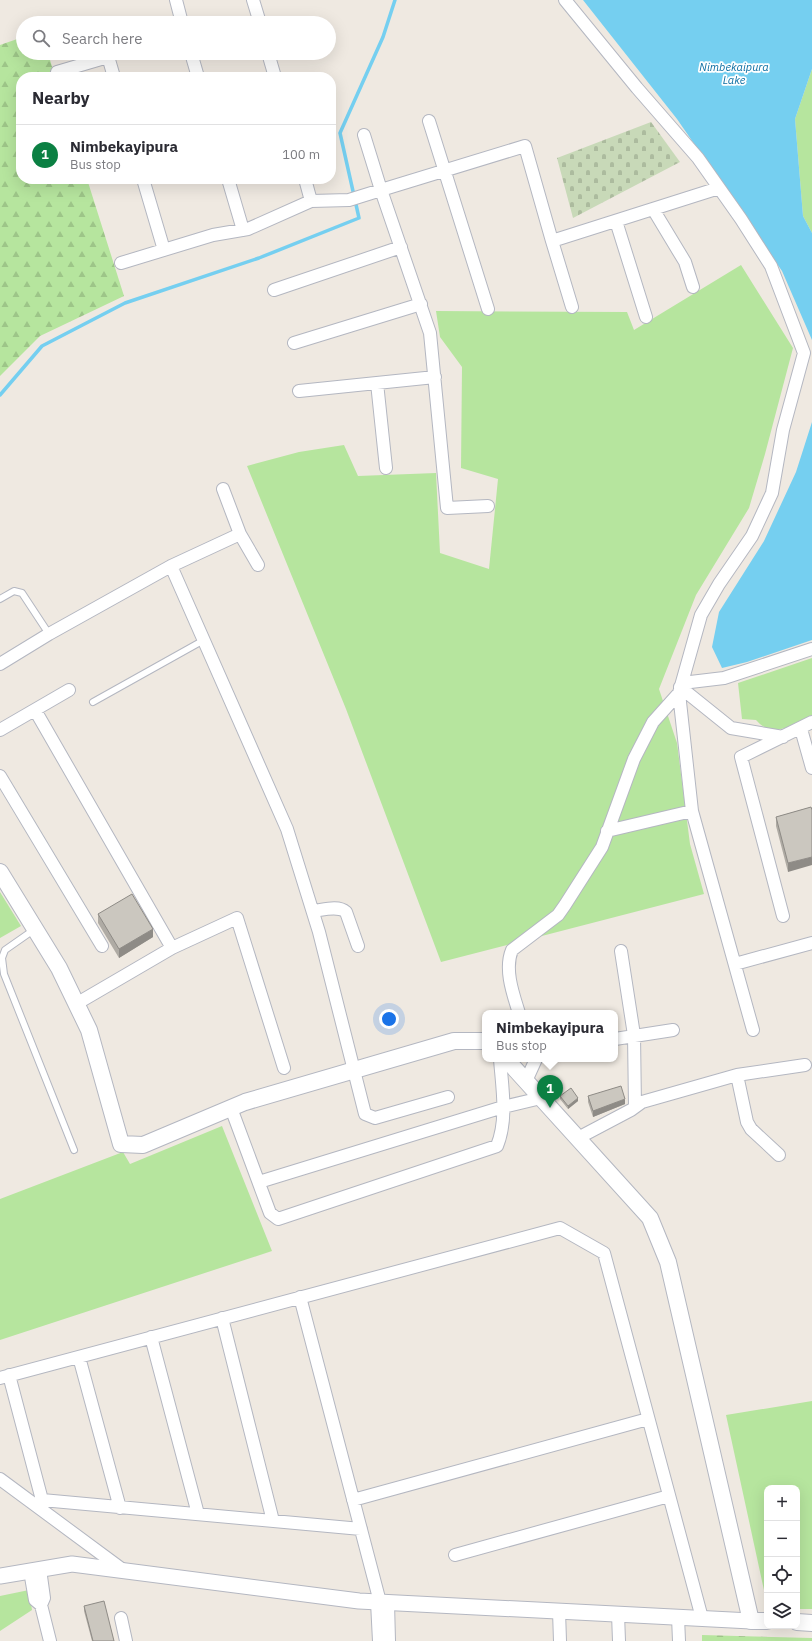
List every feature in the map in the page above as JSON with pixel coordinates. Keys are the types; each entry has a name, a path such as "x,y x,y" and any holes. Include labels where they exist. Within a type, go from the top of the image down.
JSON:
{"main road":[{"path":"0,872 59,968 89,1030 121,1144 143,1145 245,1102 454,1041 482,1041"},
{"path":"509,1062 650,1218 668,1262 751,1620 764,1621"},
{"path":"800,1622 812,1623"}],"street":[{"path":"176,0 180,16"},
{"path":"253,0 258,16"},
{"path":"565,0 637,88 698,158 719,188 771,266 804,353 783,430 772,494 752,536 719,584 701,615 680,688 692,811 753,1030"},
{"path":"57,72 92,60"},
{"path":"109,60 112,72"},
{"path":"193,60 197,72"},
{"path":"270,60 274,72"},
{"path":"429,120 488,309"},
{"path":"364,135 381,190 430,333 447,508 488,506"},
{"path":"121,263 213,235 243,230 311,201 349,200 525,146 572,307"},
{"path":"144,184 164,250"},
{"path":"229,184 243,230"},
{"path":"306,184 311,201"},
{"path":"552,241 719,188"},
{"path":"653,209 685,262 693,287"},
{"path":"616,221 646,317"},
{"path":"274,290 401,247"},
{"path":"294,343 420,304"},
{"path":"299,391 435,377"},
{"path":"376,383 386,468"},
{"path":"223,489 240,534 258,565"},
{"path":"0,663 171,566 240,534"},
{"path":"171,566 287,829 313,911 365,1114 375,1118 448,1097"},
{"path":"518,1010 513,993 508,959 512,950 558,915 602,847 634,759 653,722 680,688 724,678 812,650"},
{"path":"680,688 731,728 783,737"},
{"path":"0,730 69,690"},
{"path":"35,710 172,948"},
{"path":"783,916 741,757 801,729 812,722"},
{"path":"801,729 812,768"},
{"path":"0,776 102,946"},
{"path":"607,831 692,811"},
{"path":"313,911 338,908 346,912 358,946"},
{"path":"76,1004 172,948 237,918 284,1068"},
{"path":"735,964 812,943"},
{"path":"621,951 634,1035 635,1106"},
{"path":"618,1038 673,1030"},
{"path":"231,1108 270,1213 278,1219 496,1146 500,1138 503,1107 500,1062"},
{"path":"526,1081 535,1062"},
{"path":"578,1138 642,1102 737,1075 805,1065"},
{"path":"737,1075 747,1122 751,1129 779,1155"},
{"path":"259,1182 503,1107 541,1098"},
{"path":"361,1529 42,1500 5,1376 560,1228 604,1253 702,1618"},
{"path":"300,1298 381,1602 384,1641"},
{"path":"222,1318 273,1521"},
{"path":"151,1337 198,1514"},
{"path":"78,1356 120,1508"},
{"path":"353,1500 648,1419"},
{"path":"0,1480 123,1570"},
{"path":"455,1555 669,1496"},
{"path":"0,1576 72,1564 449,1610 559,1611 751,1620"},
{"path":"35,1570 44,1598 41,1605 50,1641"},
{"path":"559,1611 560,1641"},
{"path":"618,1614 619,1641"},
{"path":"678,1617 679,1641"},
{"path":"121,1618 126,1641"}],"lane":[{"path":"0,599 14,591 22,593 50,634"},
{"path":"93,702 204,640"},
{"path":"36,929 5,950 2,958 4,974 74,1150"}],"green space":[{"path":"16,39 16,60 50,60 54,72 16,72 16,184 89,184 124,296 40,336 0,376 0,45"},
{"path":"812,69 812,233 803,216 795,119"},
{"path":"651,122 680,162 573,218 557,158"},
{"path":"741,265 793,348 749,508 696,595 659,689 677,743 690,844 704,894 441,962 346,709 247,466 299,452 344,445 358,476 436,473 440,553 489,569 498,479 461,468 462,367 440,337 436,311 627,312 634,330"},
{"path":"812,658 812,715 791,726 776,730 763,726 756,720 742,719 738,683"},
{"path":"0,892 21,926 0,938"},
{"path":"222,1126 272,1251 0,1340 0,1199 123,1152 130,1164"},
{"path":"812,1401 812,1609 800,1609 800,1485 764,1485 764,1590 726,1415"},
{"path":"29,1590 32,1610 0,1631 0,1596"},
{"path":"702,1635 812,1638 812,1641 702,1641"}],"water":[{"name":"Nimbekaipura Lake","path":"583,0 812,0 812,69 795,119 803,216 812,233 812,340 782,271 677,119"},
{"path":"812,422 812,640 747,662 722,668 712,647 719,612 764,541 796,472"}],"building":[{"path":"811,807 812,857 788,863 776,817"},
{"path":"132,894 153,929 119,949 98,914"},
{"path":"621,1086 625,1099 593,1111 588,1096"},
{"path":"571,1088 578,1098 568,1106 560,1096"},
{"path":"104,1601 114,1641 93,1641 84,1606"}],"waterway":[{"path":"0,395 42,346 125,303 259,258 359,218 340,133 383,37 395,0"}],"place":[{"name":"Nimbekayipura","path":"550,1108"}]}
